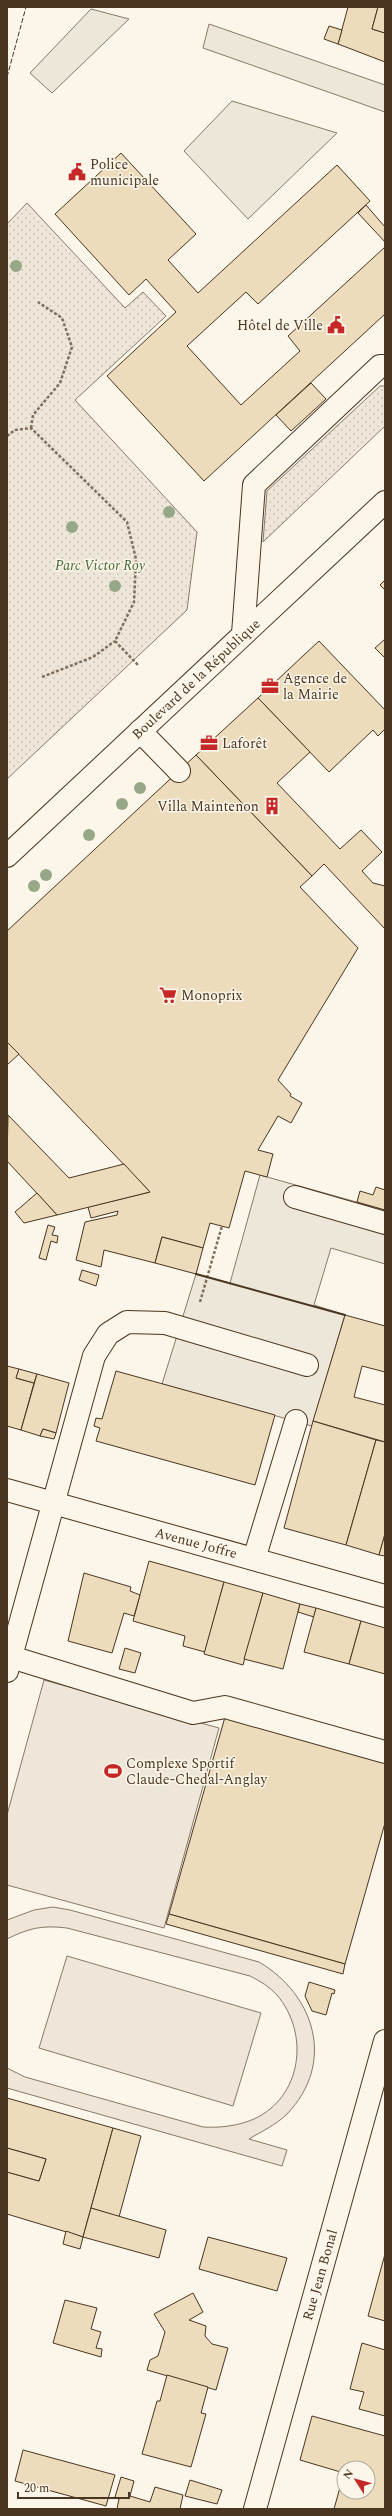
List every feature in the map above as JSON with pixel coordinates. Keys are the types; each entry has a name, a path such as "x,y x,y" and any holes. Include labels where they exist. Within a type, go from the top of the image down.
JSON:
{"street":[{"path":"243,634 254,485 380,366 385,366"},
{"name":"Boulevard de la République","path":"7,856 385,502"},
{"path":"140,731 179,771"},
{"path":"295,1198 385,1223"},
{"path":"307,1365 165,1323 127,1322 108,1334 94,1356 9,1664 193,1713 225,1707 385,1752"},
{"path":"254,1559 296,1421"},
{"name":"Avenue Joffre","path":"7,1490 385,1596"},
{"name":"Rue Jean Bonal","path":"255,2509 385,2041"}],"path":[{"path":"31,428 33,415 60,383 72,347 62,318 38,302"},
{"path":"7,436 15,430 31,428"},
{"path":"31,428 127,522 136,559 134,602 115,641 93,657 42,677"},
{"path":"115,641 139,666"},
{"path":"191,1331 222,1226"}],"green space":[{"name":"Parc Victor Roy","path":"27,203 125,308 143,292 166,316 75,400 197,532 187,610 7,779 7,224"},
{"path":"380,386 385,386 385,426 263,542 267,491"},
{"name":"Complexe Sportif Claude-Chedal-Anglay","path":"44,1680 219,1728 164,1928 7,1885 7,1815"},
{"path":"53,1907 70,1910 259,1962 278,1976 294,1992 305,2011 312,2031 314,2052 311,2073 302,2094 287,2114 274,2125 249,2139 287,2150 282,2166 7,2088 7,2068 25,2077 203,2127 222,2127 235,2125 254,2119 270,2109 282,2096 291,2080 296,2063 297,2046 294,2028 287,2011 274,1992 265,1984 250,1976 67,1928 36,1928 22,1932 7,1939 7,1920 34,1910"},
{"path":"67,1956 261,2013 233,2106 39,2048"}],"shaded area":[{"path":"91,9 129,19 52,93 30,73"},
{"path":"209,24 385,85 385,112 203,48"},
{"path":"232,101 337,133 248,219 184,151"},
{"path":"260,1175 385,1210 385,1264 331,1248 314,1305 345,1315 312,1426 162,1384 196,1274 230,1283"}],"building":[{"path":"348,7 378,7 372,29 385,33 385,62 338,44"},
{"path":"378,7 385,7 385,33 372,29"},
{"path":"329,26 342,30 338,44 324,39"},
{"name":"Hôtel de Ville","path":"121,153 196,234 168,260 198,293 337,165 370,201 258,304 246,292 187,346 241,405 300,351 288,336 385,247 385,314 204,481 107,376 176,312 146,279 129,295 55,214"},
{"path":"366,205 385,227 385,242 358,213"},
{"path":"311,383 326,399 291,431 276,415"},
{"path":"385,580 385,590 380,585"},
{"path":"385,639 385,658 375,648"},
{"path":"319,641 385,710 385,729 378,736 373,730 329,772 258,698"},
{"name":"Villa Maintenon","path":"258,698 310,752 277,783 340,849 361,830 382,852 362,871 373,883 385,886 385,929 324,864 312,876 196,755"},
{"name":"Monoprix","path":"196,755 312,876 300,887 358,948 278,1080 291,1094 290,1096 302,1103 291,1123 278,1116 258,1150 273,1154 267,1177 245,1171 229,1228 210,1223 203,1248 162,1237 155,1263 104,1250 101,1267 76,1260 85,1222 117,1215 118,1211 91,1218 88,1207 150,1192 7,1042 7,931"},
{"path":"7,1042 19,1054 7,1065"},
{"path":"8,1115 69,1178 124,1164 150,1192 57,1215 7,1161"},
{"path":"376,1187 385,1190 385,1210 357,1202 360,1191 373,1195"},
{"path":"37,1193 57,1215 24,1223 15,1212"},
{"path":"48,1225 55,1227 52,1235 58,1236 57,1243 51,1241 46,1260 39,1258"},
{"path":"162,1237 203,1248 196,1274 155,1263"},
{"path":"82,1270 99,1275 96,1286 79,1280"},
{"path":"345,1315 385,1326 385,1372 362,1366 354,1397 385,1405 385,1442 313,1421"},
{"path":"7,1366 19,1369 16,1378 34,1383 21,1430 7,1426"},
{"path":"19,1369 37,1374 34,1383 16,1378"},
{"path":"116,1371 275,1415 255,1485 96,1441 100,1428 94,1426 96,1418 102,1419"},
{"path":"37,1374 69,1383 56,1433 43,1429 40,1436 21,1430"},
{"path":"313,1421 376,1440 346,1545 284,1528"},
{"path":"43,1429 56,1433 54,1439 40,1436"},
{"path":"376,1440 385,1442 385,1534 379,1555 346,1545"},
{"path":"385,1534 385,1556 379,1555"},
{"path":"149,1561 224,1582 205,1652 183,1646 185,1636 133,1621"},
{"path":"84,1573 131,1587 130,1591 140,1595 134,1616 124,1613 112,1653 68,1641"},
{"path":"224,1582 263,1593 243,1665 204,1654"},
{"path":"263,1593 300,1604 283,1669 244,1659"},
{"path":"300,1604 316,1608 314,1617 298,1612"},
{"path":"316,1608 361,1621 349,1664 304,1652"},
{"path":"361,1621 385,1628 385,1674 349,1664"},
{"path":"125,1648 141,1653 135,1673 119,1669"},
{"path":"225,1717 385,1762 385,1823 345,1964 169,1914"},
{"path":"169,1914 345,1964 343,1974 166,1924"},
{"path":"309,1982 335,1990 334,1994 332,1993 326,2015 312,2011 305,1996"},
{"path":"7,2098 113,2128 83,2237 7,2214 7,2172 39,2181 46,2159 7,2148"},
{"path":"113,2128 141,2136 119,2217 91,2208"},
{"path":"7,2148 46,2159 39,2181 7,2172"},
{"path":"91,2208 166,2230 159,2258 83,2237"},
{"path":"66,2231 83,2237 80,2249 63,2244"},
{"path":"208,2237 287,2258 277,2291 199,2269"},
{"path":"385,2254 385,2321 368,2316"},
{"path":"193,2293 203,2312 189,2320 206,2326 205,2336 212,2344 228,2348 216,2390 147,2370 150,2360 158,2356 165,2332 154,2314"},
{"path":"65,2300 97,2308 91,2329 101,2332 96,2348 102,2349 101,2357 53,2343"},
{"path":"362,2343 385,2350 385,2416 359,2409 364,2392 350,2389"},
{"path":"167,2375 208,2387 201,2413 206,2414 191,2467 142,2454 157,2401 160,2401"},
{"path":"312,2416 385,2436 385,2509 334,2509 336,2500 376,2500 376,2460 336,2460 336,2471 300,2460"},
{"path":"23,2450 115,2475 106,2506 15,2481"},
{"path":"121,2477 134,2481 130,2496 150,2502 155,2487 183,2495 180,2509 117,2509 119,2499 115,2497"},
{"path":"190,2480 222,2490 217,2504 185,2496"}],"fence":[{"path":"7,77 26,7"}],"wall":[{"path":"196,1274 345,1315"}],"place":[{"name":"Police municipale","path":"77,172"},
{"name":"Hôtel de Ville","path":"336,325"},
{"name":"Agence de la Mairie","path":"270,686"},
{"name":"Laforêt","path":"209,743"},
{"name":"Villa Maintenon","path":"272,806"},
{"name":"Monoprix","path":"168,995"},
{"name":"Complexe Sportif Claude-Chedal-Anglay","path":"113,1771"}]}
